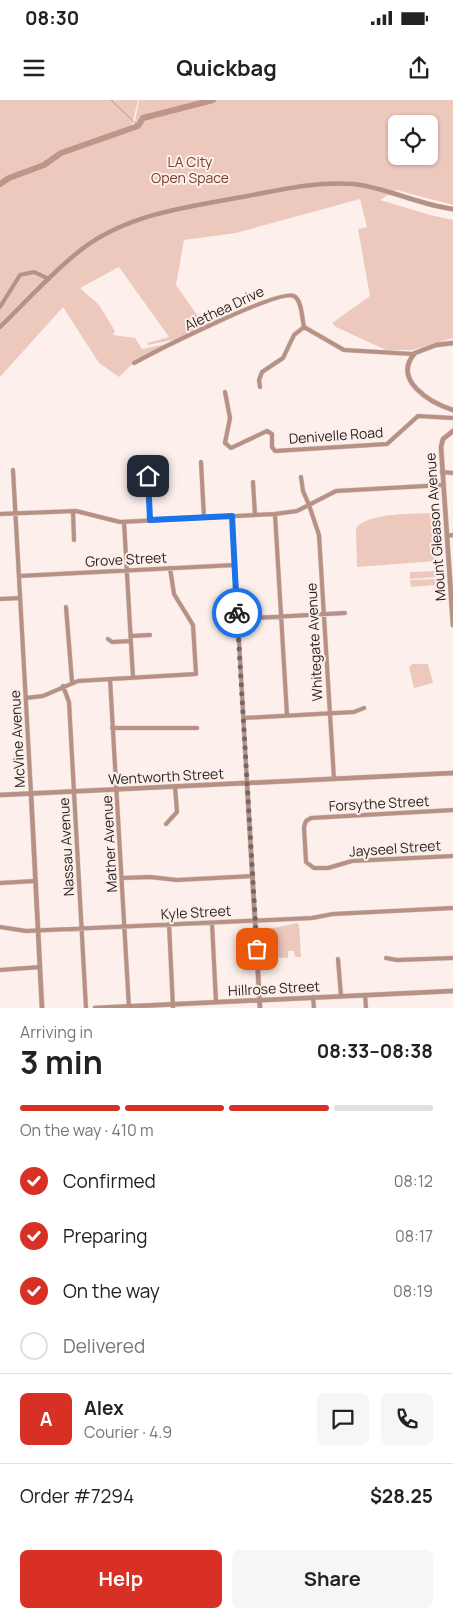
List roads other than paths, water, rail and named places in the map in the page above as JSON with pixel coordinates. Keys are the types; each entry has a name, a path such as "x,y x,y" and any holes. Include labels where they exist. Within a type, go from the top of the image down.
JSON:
{"street":[{"path":"0,327 49,279 89,244 118,228 166,211 302,186 357,184 426,204 453,209"},
{"path":"0,307 20,275 34,272 49,279"},
{"name":"Alethea Drive","path":"134,363 244,310 284,294 293,295 298,299 304,328"},
{"path":"260,387 261,374 283,358 294,335 304,328 344,350 413,354 436,345 453,342"},
{"path":"413,354 409,367 412,385 437,404 453,410"},
{"name":"Denivelle Road","path":"225,392 230,418 224,443 231,448 267,431 272,434 272,447 275,451 387,444 418,416 453,418"},
{"name":"Mount Gleason Avenue","path":"453,431 442,441 442,472 453,625"},
{"path":"201,462 204,518"},
{"name":"McVine Avenue","path":"13,470 42,1008"},
{"path":"442,472 453,472"},
{"path":"148,476 150,520"},
{"name":"Whitegate Avenue","path":"301,477 302,491 319,535 334,779"},
{"path":"253,482 255,515"},
{"path":"0,514 73,511 124,522 275,514 293,512 336,491 443,485"},
{"path":"73,511 74,540"},
{"path":"275,514 287,715"},
{"path":"232,516 260,1008"},
{"path":"124,522 133,678"},
{"path":"447,536 453,535"},
{"name":"Grove Street","path":"19,576 235,565"},
{"path":"26,698 43,696 72,682 196,674 193,625 174,594 170,568"},
{"path":"0,599 20,598"},
{"path":"66,607 72,682"},
{"path":"238,619 345,613"},
{"path":"108,639 112,642 150,635"},
{"name":"Mather Avenue","path":"110,679 129,1007"},
{"name":"Nassau Avenue","path":"63,686 69,702 86,1008"},
{"path":"244,718 354,712 364,708"},
{"path":"112,728 197,728"},
{"name":"Wentworth Street","path":"0,795 453,773"},
{"path":"166,824 177,812 175,786"},
{"name":"Forsythe Street","path":"309,866 306,860 304,827 307,820 311,818 453,810"},
{"name":"Jayseel Street","path":"309,866 326,868 352,861 453,856"},
{"path":"122,878 150,877 173,880 253,876"},
{"path":"0,883 35,881"},
{"name":"Kyle Street","path":"0,927 18,931 38,931 453,908"},
{"path":"212,922 216,1004"},
{"path":"169,924 173,1006"},
{"path":"386,958 397,960 453,958"},
{"path":"338,959 341,996"},
{"path":"0,970 40,968"},
{"name":"Hillrose Street","path":"95,1008 216,1004 453,990"},
{"path":"365,995 366,1008"},
{"path":"313,997 314,1008"}],"waterway":[{"path":"111,100 138,126"},
{"path":"0,184 9,178 44,165 61,153 138,126 143,118 213,100"}],"park label":[{"name":"LA City Open Space","path":"190,169"}]}
